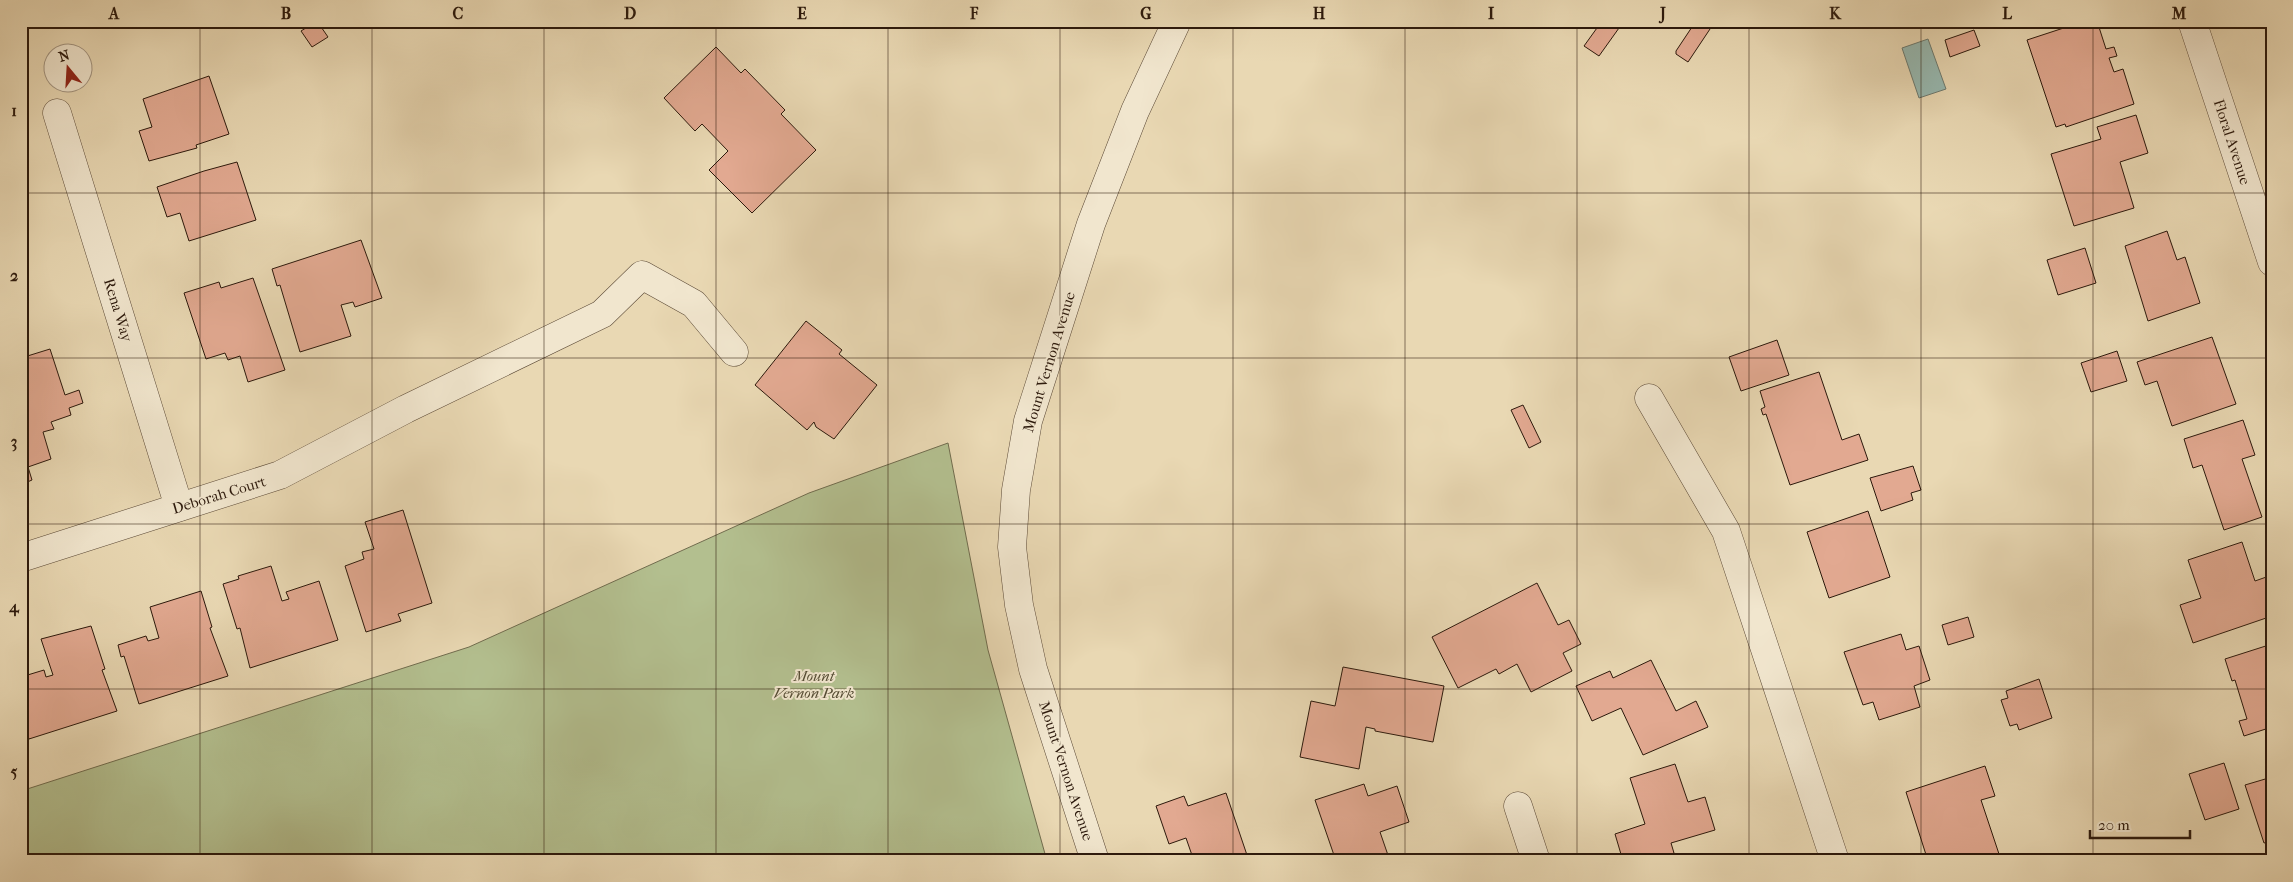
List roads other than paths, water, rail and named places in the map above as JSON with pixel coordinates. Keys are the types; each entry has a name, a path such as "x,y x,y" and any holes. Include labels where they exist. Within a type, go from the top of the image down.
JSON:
{"street":[{"name":"Mount Vernon Avenue","path":"1095,861 1033,669 1020,605 1012,547 1016,490 1028,421 1092,224 1135,111 1177,21"},
{"name":"Floral Avenue","path":"2192,21 2272,262"},
{"name":"Rena Way","path":"57,113 179,507"},
{"name":"Deborah Court","path":"21,558 280,475 406,409 602,314 642,276 694,304 734,352"},
{"path":"1649,398 1726,531 1835,861"},
{"path":"1518,806 1536,861"}],"water":[{"path":"1928,39 1946,89 1919,98 1902,48"}],"park label":[{"name":"Mount Vernon Park","path":"814,684"}]}
